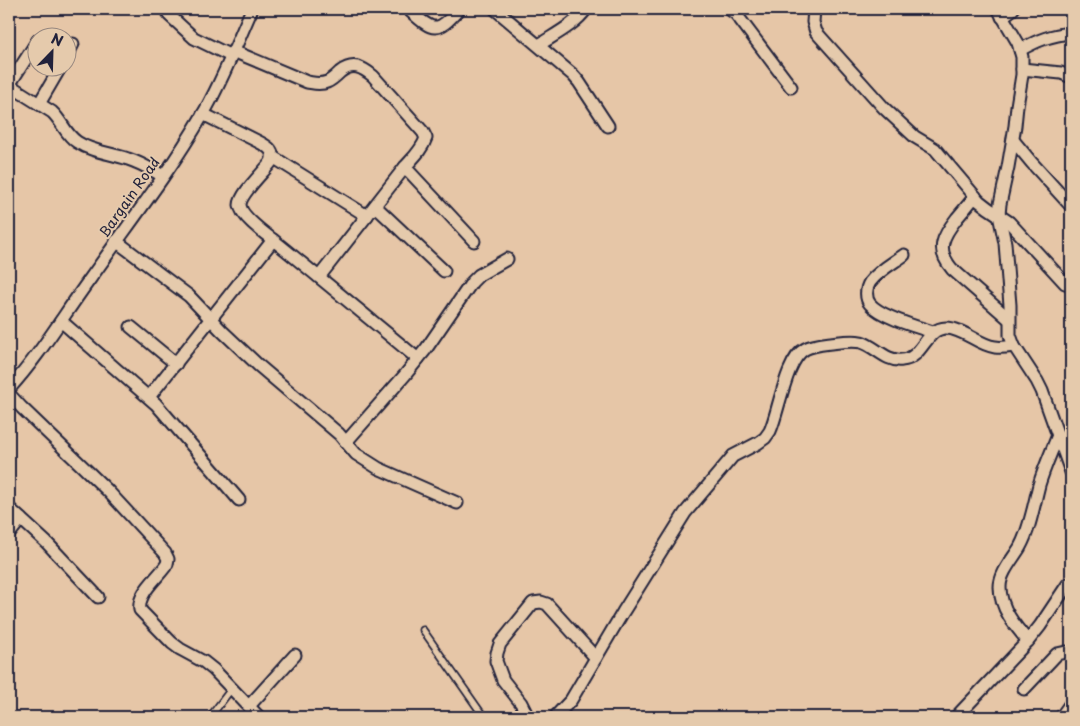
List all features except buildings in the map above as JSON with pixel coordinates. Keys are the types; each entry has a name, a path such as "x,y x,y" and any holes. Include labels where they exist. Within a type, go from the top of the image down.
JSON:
{"street":[{"name":"Bargain Road","path":"9,389 29,365 164,176 215,92 252,9"},
{"path":"408,9 427,25 433,27 441,26 459,9"},
{"path":"495,9 573,75 608,126"},
{"path":"539,45 574,21 586,9"},
{"path":"729,9 736,14 791,87"},
{"path":"814,9 813,22 816,32 884,108 915,137 935,149 976,196 988,208 1009,222 1065,283 1071,286"},
{"path":"1013,9 1000,13 1020,50 1022,69 1013,140 1002,189 999,215 1005,243 1010,305 1010,335 1014,346 1039,386 1071,472"},
{"path":"169,15 188,34 212,48 232,53 307,82 319,84 327,82 351,66 359,67 373,76 423,132 426,138 424,145 320,277"},
{"path":"1020,50 1037,41 1071,33"},
{"path":"28,55 9,85 57,116 70,136 84,146 130,159 164,176"},
{"path":"1022,69 1061,73 1071,77"},
{"path":"39,104 54,78"},
{"path":"203,114 268,146 273,157 367,216"},
{"path":"1013,140 1071,206"},
{"path":"273,157 240,202 243,213 273,240 418,359"},
{"path":"405,167 474,241"},
{"path":"976,196 946,232 942,251 945,261 952,269 1009,319"},
{"path":"375,206 444,271"},
{"path":"149,397 212,320 273,240"},
{"path":"116,241 196,303 258,365 339,434 356,454 378,468 456,503"},
{"path":"904,256 872,280 867,288 866,296 870,304 879,311 895,319 933,332"},
{"path":"346,442 398,384 426,349 472,282 507,259"},
{"path":"61,320 168,416 239,500"},
{"path":"131,327 176,364"},
{"path":"555,717 571,700 678,523 694,501 733,456 758,443 770,432 790,368 804,349 832,343 856,342 863,343 889,358 904,360 917,354 933,332 947,328 993,347 1014,346"},
{"path":"9,394 107,490 165,553 168,559 167,564 141,598 140,610 172,643 214,670 259,717"},
{"path":"1028,641 1010,618 1001,596 1000,586 1005,571 1022,544 1040,482 1058,435"},
{"path":"9,508 47,543 98,597"},
{"path":"9,534 21,519"},
{"path":"956,717 1028,641 1068,584 1071,583"},
{"path":"528,717 521,703 503,680 496,662 496,653 500,644 533,603 541,602 547,604 596,658"},
{"path":"1024,689 1057,654 1071,653"},
{"path":"249,706 295,655"},
{"path":"1061,717 1071,703"}],"lane":[{"path":"423,630 484,717"},
{"path":"210,717 232,688"}]}
